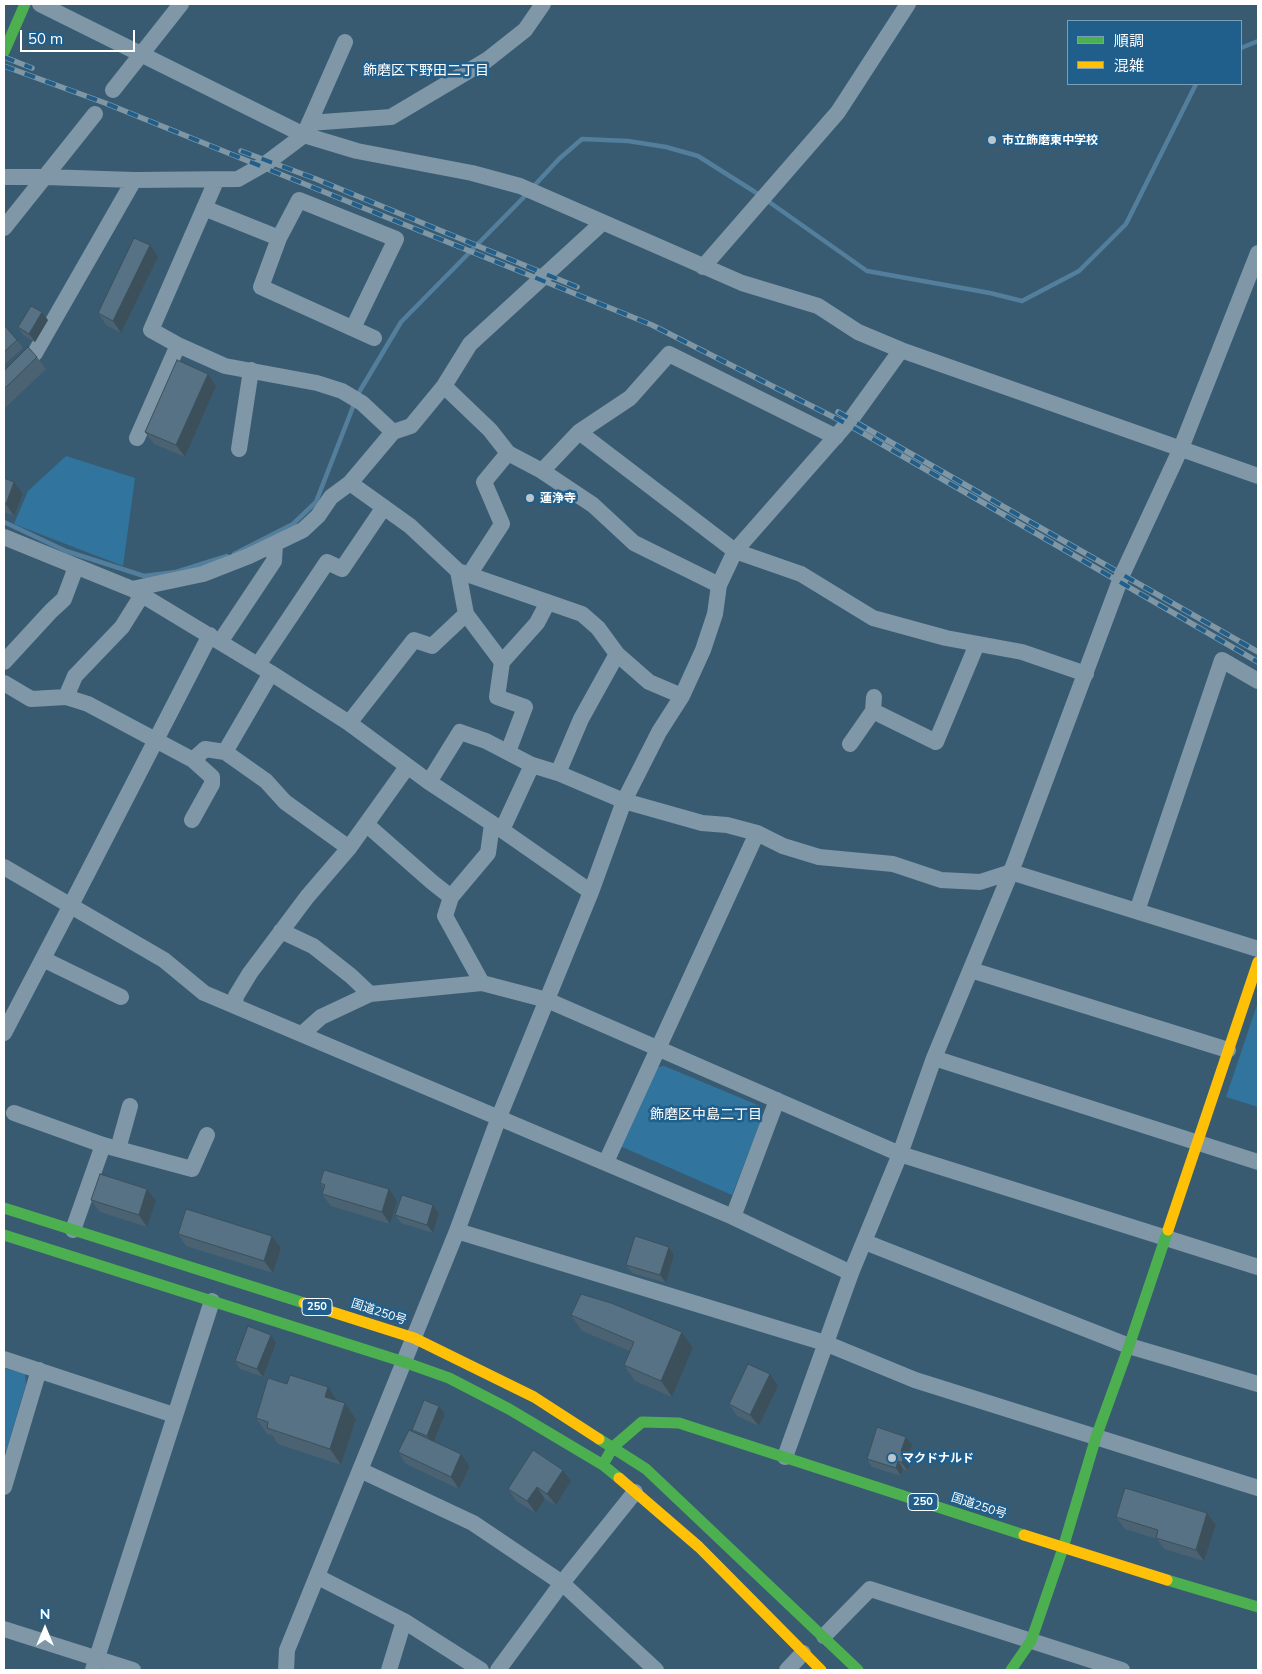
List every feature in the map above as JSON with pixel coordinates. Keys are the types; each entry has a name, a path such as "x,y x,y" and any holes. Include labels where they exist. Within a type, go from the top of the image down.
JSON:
{"main road":[{"path":"4,52 25,4"},
{"path":"1011,1670 1031,1641 1063,1548 1096,1437 1129,1346 1258,962"},
{"name":"国道250号","path":"4,1208 414,1338 534,1397 646,1469 858,1670"},
{"name":"250","path":"4,1236 404,1362 458,1382 603,1465 699,1547 821,1670"},
{"name":"国道250号","path":"603,1465 613,1447 642,1422 679,1423 1063,1548 1258,1607"}],"street":[{"path":"40,4 141,54 306,129 357,150 472,173 520,186 742,283 818,306 858,332 901,350 1258,476"},
{"path":"113,90 181,4"},
{"path":"306,129 391,117 487,60 525,30 543,4"},
{"path":"703,267 838,112 908,4"},
{"path":"4,177 216,181 238,179 268,162 306,129 345,42"},
{"path":"4,228 94,114"},
{"path":"4,383 35,353 134,180"},
{"path":"216,181 151,330 178,345 225,366 317,383 342,391 357,400 393,432"},
{"path":"353,328 396,239 299,200 279,238 261,287 374,338"},
{"path":"204,208 279,238"},
{"path":"137,592 203,574 249,556 303,530 318,516 330,498 350,483 393,432 411,426 444,386 470,344 602,223"},
{"path":"786,1457 851,1273 900,1154 934,1058 1011,872 1122,575 1181,448 1258,253"},
{"path":"137,438 178,345"},
{"path":"286,1670 287,1650 457,1231 499,1117 591,892 624,801 659,732 682,696 703,650 715,614 719,585 735,551 852,418 901,350"},
{"path":"542,471 579,432 630,398 669,354 836,437"},
{"path":"239,449 251,370"},
{"path":"444,386 490,430 508,453 542,471 593,505 634,544 719,585"},
{"path":"579,432 735,551 801,574 873,618 946,638 1022,652 1086,674"},
{"path":"502,662 466,614 464,573 502,524 484,482 508,453"},
{"path":"350,483 410,526 464,573 582,614 598,628 617,654 649,682 682,696"},
{"path":"225,752 265,669 327,562 342,568 384,507"},
{"path":"4,537 137,592 265,669 349,723 407,767 591,892"},
{"path":"4,1032 9,1011 43,959 156,740 215,639 274,561 275,544"},
{"path":"4,662 64,599 76,567"},
{"path":"66,697 75,676 122,627 137,592"},
{"path":"508,752 525,707 496,697 502,662 537,623 548,602"},
{"path":"349,723 414,640 432,646 466,614"},
{"path":"850,744 874,704 936,742 977,644"},
{"path":"558,773 581,719 617,654"},
{"path":"1137,911 1222,660 1258,681"},
{"path":"4,684 31,699 66,697 88,704 193,760 212,777 212,784 192,820"},
{"path":"429,782 460,732 486,741 532,765 558,773 624,801 702,823 728,825 757,833 783,846 819,857 893,864 941,880 980,882 1011,872 1258,949"},
{"path":"193,760 206,749 225,752 266,781 285,802 349,848"},
{"path":"482,983 445,916 451,897 488,853 497,827 532,765"},
{"path":"235,1006 236,996 250,974 307,896 349,848 407,767"},
{"path":"366,824 451,897"},
{"path":"606,1162 757,833"},
{"path":"4,867 164,960 204,993 606,1162 733,1217 851,1273"},
{"path":"281,931 314,946 370,994"},
{"path":"43,959 121,997"},
{"path":"972,970 1228,1050"},
{"path":"302,1034 321,1017 370,994 482,983 547,1000 900,1154 1258,1267"},
{"path":"934,1058 1258,1162"},
{"path":"733,1217 777,1100"},
{"path":"73,1230 130,1106"},
{"path":"14,1113 111,1147 192,1169 206,1135"},
{"path":"457,1231 825,1343 915,1380 1258,1488"},
{"path":"865,1242 1129,1346 1258,1384"},
{"path":"95,1665 212,1301"},
{"path":"4,1360 174,1415"},
{"path":"4,1487 39,1370"},
{"path":"360,1470 473,1523 562,1583 656,1670"},
{"path":"498,1670 562,1583 635,1492"},
{"path":"318,1576 404,1620 481,1670"},
{"path":"824,1636 870,1589 1122,1670"},
{"path":"389,1670 404,1620"},
{"path":"4,1629 95,1665 132,1670"},
{"path":"787,1670 803,1653"}],"shaded area":[{"path":"66,456 135,478 123,566 14,524 28,491"},
{"path":"1258,1002 1258,1107 1226,1097"},
{"path":"664,1066 760,1106 762,1118 732,1195 620,1146 654,1068"},
{"path":"4,1368 25,1374 26,1384 6,1452 4,1451"}],"building":[{"path":"134,238 150,245 113,321 98,313"},
{"path":"31,306 42,312 29,334 18,327"},
{"path":"4,325 17,340 4,352"},
{"path":"28,347 37,357 4,389 4,371"},
{"path":"177,360 208,374 176,445 145,432"},
{"path":"4,478 14,482 6,504 4,503"},
{"path":"324,1170 389,1189 382,1212 322,1194 325,1185 320,1183"},
{"path":"100,1174 147,1189 139,1215 91,1200"},
{"path":"402,1195 433,1205 427,1225 395,1215"},
{"path":"186,1209 272,1236 264,1261 178,1234"},
{"path":"635,1236 669,1247 660,1275 626,1265"},
{"path":"581,1294 611,1303 682,1332 661,1381 624,1365 634,1342 571,1315"},
{"path":"248,1326 271,1335 257,1369 235,1361"},
{"path":"748,1364 770,1374 750,1415 729,1404"},
{"path":"290,1375 328,1387 325,1397 345,1403 330,1449 267,1428 268,1422 256,1418 268,1378 287,1384"},
{"path":"424,1400 439,1406 427,1436 412,1430"},
{"path":"877,1427 906,1437 901,1451 905,1452 902,1463 898,1461 896,1468 867,1459"},
{"path":"409,1430 461,1454 451,1477 398,1452"},
{"path":"533,1450 563,1470 547,1494 537,1487 527,1501 508,1489"},
{"path":"1125,1488 1207,1513 1196,1550 1156,1538 1158,1530 1116,1517"}],"waterway":[{"path":"1242,48 1258,41"},
{"path":"532,188 559,159 582,139 628,141 666,147 698,156 755,192 867,271 990,293 1022,301 1079,271 1126,224 1196,85"},
{"path":"234,554 293,524 316,502 358,394 401,322 527,194"},
{"path":"4,522 66,551 144,576 176,572 227,556"}],"railway":[{"path":"4,57 32,68"},
{"path":"4,66 105,103 652,325 847,424 1258,662"},
{"path":"241,151 316,179 577,287"},
{"path":"838,412 1258,652"}],"traffic: fast":[{"path":"4,52 25,4"},
{"path":"4,1208 304,1303"},
{"path":"1011,1670 1031,1641 1063,1548 1096,1437 1168,1230"},
{"path":"4,1235 449,1378 509,1409 603,1465 619,1478"},
{"path":"605,1461 613,1447 642,1422 679,1423 1024,1535"},
{"path":"599,1439 646,1469 858,1670"},
{"path":"1167,1580 1258,1607"}],"traffic: slow":[{"path":"1168,1230 1258,962"},
{"path":"304,1303 414,1338 534,1397 599,1439"},
{"path":"619,1478 699,1547 821,1670"},
{"path":"1024,1535 1167,1580"}],"place":[{"name":"市立飾磨東中学校","path":"992,140"},
{"name":"蓮浄寺","path":"530,498"},
{"name":"マクドナルド","path":"892,1458"}],"district":[{"name":"飾磨区下野田二丁目","path":"426,71"},
{"name":"飾磨区中島二丁目","path":"706,1115"}]}
